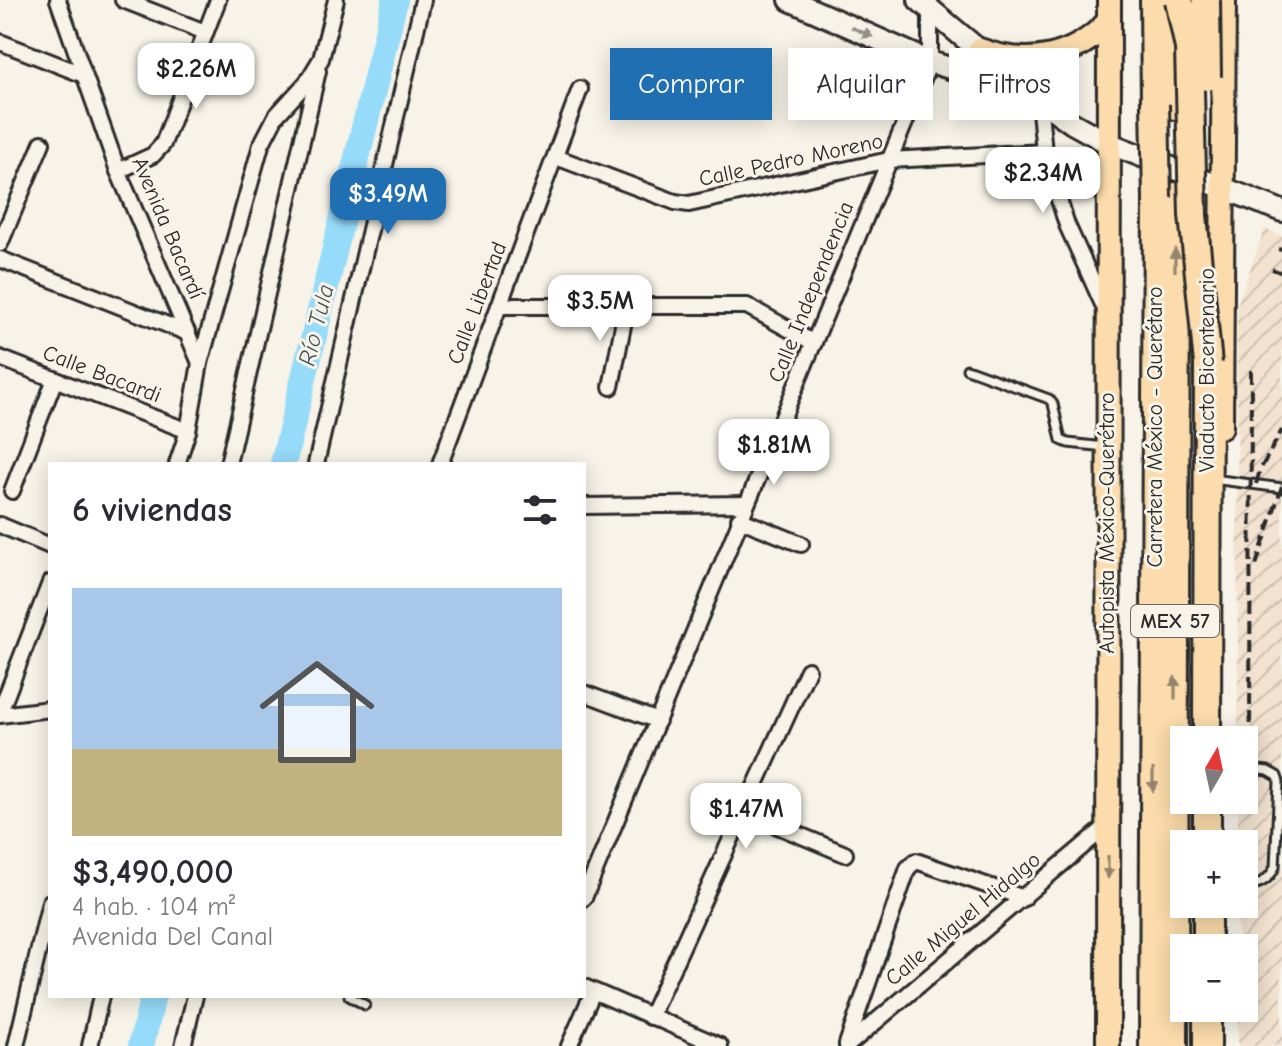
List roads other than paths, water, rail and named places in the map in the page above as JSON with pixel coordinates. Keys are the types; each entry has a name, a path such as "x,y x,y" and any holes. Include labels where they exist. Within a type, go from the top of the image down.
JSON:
{"highway":[{"name":"Carretera México - Querétaro","path":"1154,0 1165,105 1174,1046"},
{"name":"Carretera México - Querétaro","path":"1165,105 1177,0"},
{"path":"1177,0 1189,48 1193,215 1208,364"},
{"name":"Viaducto Bicentenario","path":"1206,0 1207,726"},
{"name":"Carretera México - Querétaro","path":"1153,1046 1166,197"},
{"path":"1146,1046 1153,1012"},
{"path":"1207,1022 1207,1046"}],"main road":[{"path":"790,0 898,48"},
{"path":"1218,726 1224,0"},
{"path":"925,4 978,48"},
{"path":"1074,48 1109,10"},
{"name":"Autopista México-Querétaro","path":"1108,1046 1109,10"},
{"path":"1072,120 1108,143 1282,211"},
{"path":"1216,1046 1217,1022"}],"street":[{"name":"Avenida Bacardí","path":"58,0 118,171 200,363"},
{"path":"123,0 205,32"},
{"path":"118,171 153,155 163,144 218,0"},
{"path":"228,462 336,0"},
{"path":"316,462 423,0"},
{"name":"Calle Independencia","path":"925,4 929,48"},
{"path":"0,42 84,75"},
{"path":"178,462 188,431 200,363 261,145 276,116 307,82 321,59"},
{"name":"Calle Libertad","path":"441,462 580,89"},
{"name":"Calle Independencia","path":"586,893 906,120"},
{"path":"1038,120 1044,152 1067,225 1107,313"},
{"path":"0,244 42,143"},
{"name":"Calle Pedro Moreno","path":"556,157 675,202 689,204 706,203 889,160 1044,152"},
{"path":"0,259 188,333"},
{"path":"611,387 627,305"},
{"path":"499,306 747,306 814,343"},
{"name":"Calle Bacardi","path":"0,358 188,431"},
{"path":"12,491 55,379"},
{"path":"586,506 746,504"},
{"path":"739,519 801,544"},
{"path":"0,525 48,545"},
{"path":"48,588 0,713 48,709"},
{"path":"0,667 15,673"},
{"path":"650,1017 808,670"},
{"path":"586,694 658,721"},
{"path":"744,812 845,854"},
{"name":"Calle Miguel Hidalgo","path":"846,1046 1108,825"},
{"path":"846,1046 908,868 916,861 1024,898"},
{"path":"16,1046 48,910"},
{"path":"569,1046 589,990 720,1046"},
{"path":"90,1046 101,998"},
{"path":"183,1046 195,998"}],"lane":[{"path":"967,369 1049,399 1053,404 1061,440 1107,448"},
{"path":"1220,480 1282,488"},
{"path":"1258,770 1277,776 1279,782 1275,867 1271,877 1258,884"},
{"path":"353,998 365,1005"}],"waterway":[{"name":"Río Tula","path":"283,462 395,0"},
{"name":"Río Tula","path":"141,1046 153,998"}],"railway":[{"path":"1278,249 1282,250"},
{"path":"1272,269 1282,273"},
{"path":"1250,726 1251,369"},
{"path":"1256,484 1260,470 1282,430"},
{"path":"1256,565 1282,486"}]}
